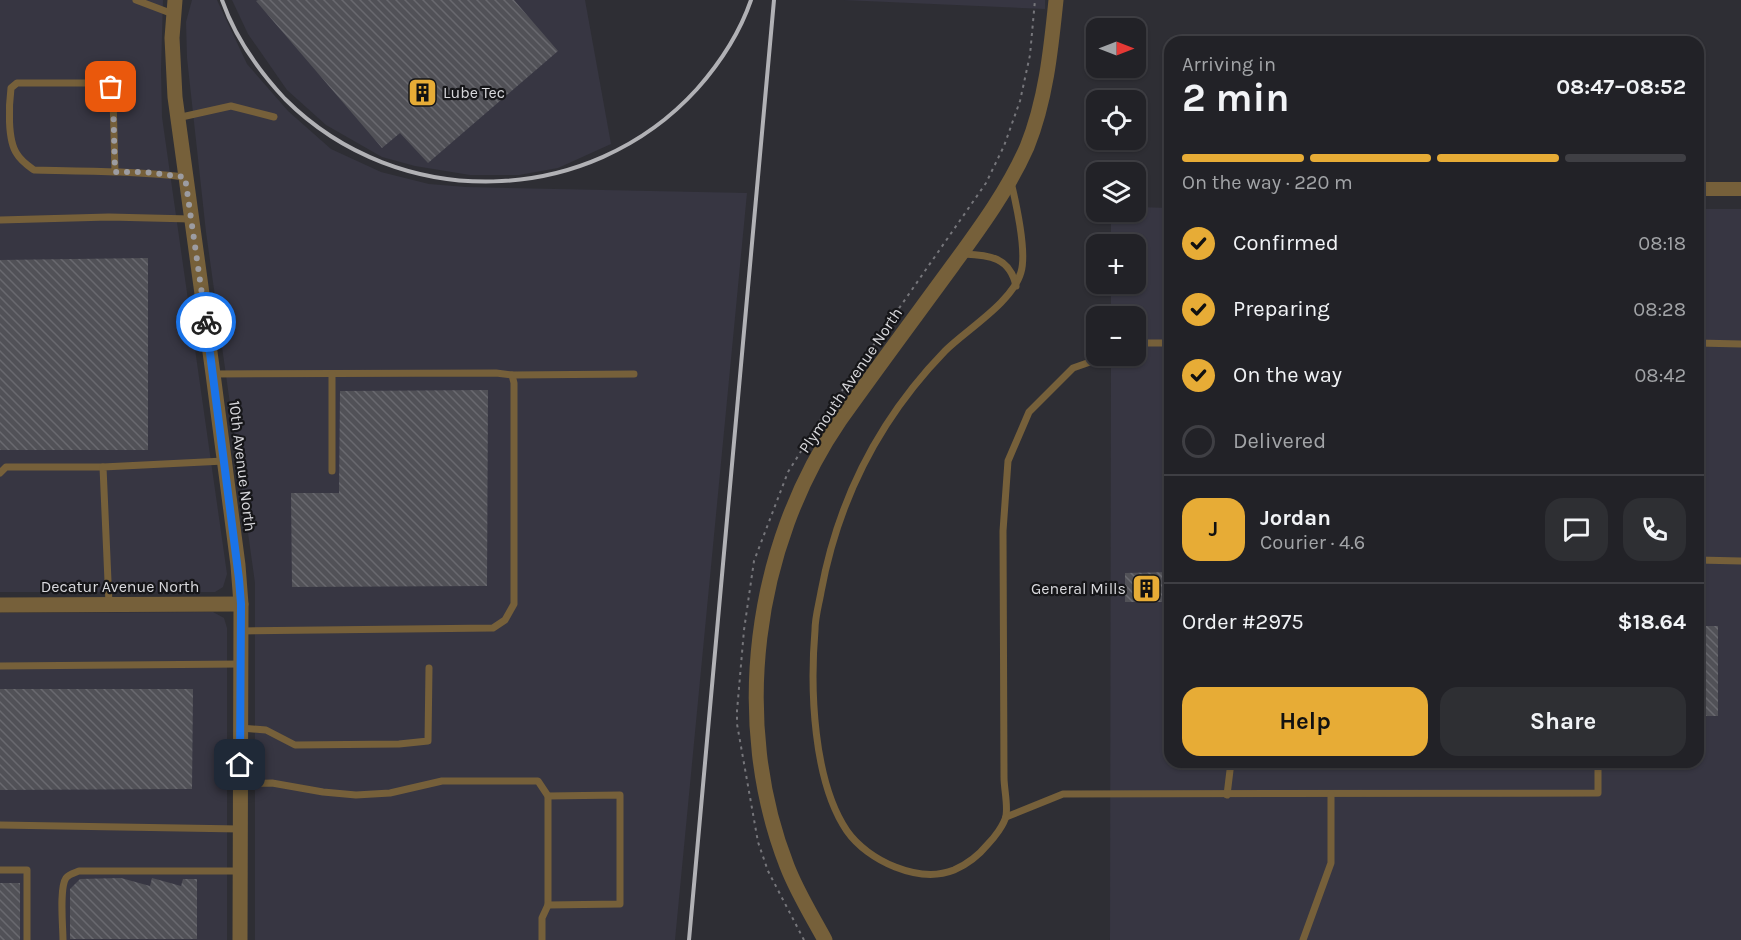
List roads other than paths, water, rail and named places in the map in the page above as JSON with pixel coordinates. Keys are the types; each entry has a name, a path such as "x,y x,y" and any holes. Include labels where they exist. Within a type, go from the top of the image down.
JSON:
{"street":[{"name":"Plymouth Avenue North","path":"825,940 788,867 772,818 761,771 757,719 758,668 767,596 777,550 814,462 839,422 961,253 1010,180 1027,146 1048,73 1056,0"},
{"name":"10th Avenue North","path":"174,7 172,38 177,118 213,374 241,604 240,940"},
{"path":"1704,189 1741,189"},
{"name":"Decatur Avenue North","path":"0,605 241,604"}],"lane":[{"path":"136,0 174,7"},
{"path":"115,172 111,87 105,83 17,83 11,87 10,127 15,152 23,163 34,170 115,172 144,172 185,177"},
{"path":"177,118 231,106 274,117"},
{"path":"1010,180 1016,204 1022,256 1022,271 1016,286 916,382 880,434 848,496 828,554 815,628 813,704 823,770 833,806 848,833 872,856 898,867 924,874 953,871 977,857 993,839 1006,816 1003,531 1008,461 1029,412 1073,368 1086,363"},
{"path":"0,220 109,217 191,219"},
{"path":"961,253 989,255 1002,262 1013,274 1016,286"},
{"path":"1146,343 1164,343"},
{"path":"1704,343 1741,344"},
{"path":"213,374 634,374"},
{"path":"332,374 332,471"},
{"path":"241,631 493,628 505,620 514,604 514,383 512,375"},
{"path":"0,473 6,467 103,467 224,461"},
{"path":"103,467 108,604"},
{"path":"1704,560 1741,561"},
{"path":"0,666 241,664"},
{"path":"240,729 266,730 295,745 399,744 428,741 429,668"},
{"path":"1227,795 1229,768"},
{"path":"1006,816 1063,794 1598,793 1598,768"},
{"path":"240,784 272,783 356,795 390,793 442,781 538,781 549,796 548,904 542,918 542,940"},
{"path":"1303,940 1331,862 1331,794"},
{"path":"548,904 620,904 620,795 549,796"},
{"path":"0,825 240,829"},
{"path":"0,870 27,870 27,940"},
{"path":"63,940 63,889 64,880 70,874 79,871 240,872"}],"railway":[{"path":"222,0 241,40 266,76 285,99 331,136 382,162 437,177 493,181 549,175 603,157 653,128 697,89 714,69 735,35 751,0"},
{"path":"689,940 774,0"}],"place":[{"name":"Lube Tec","path":"422,92"},
{"name":"General Mills","path":"1147,588"}]}
